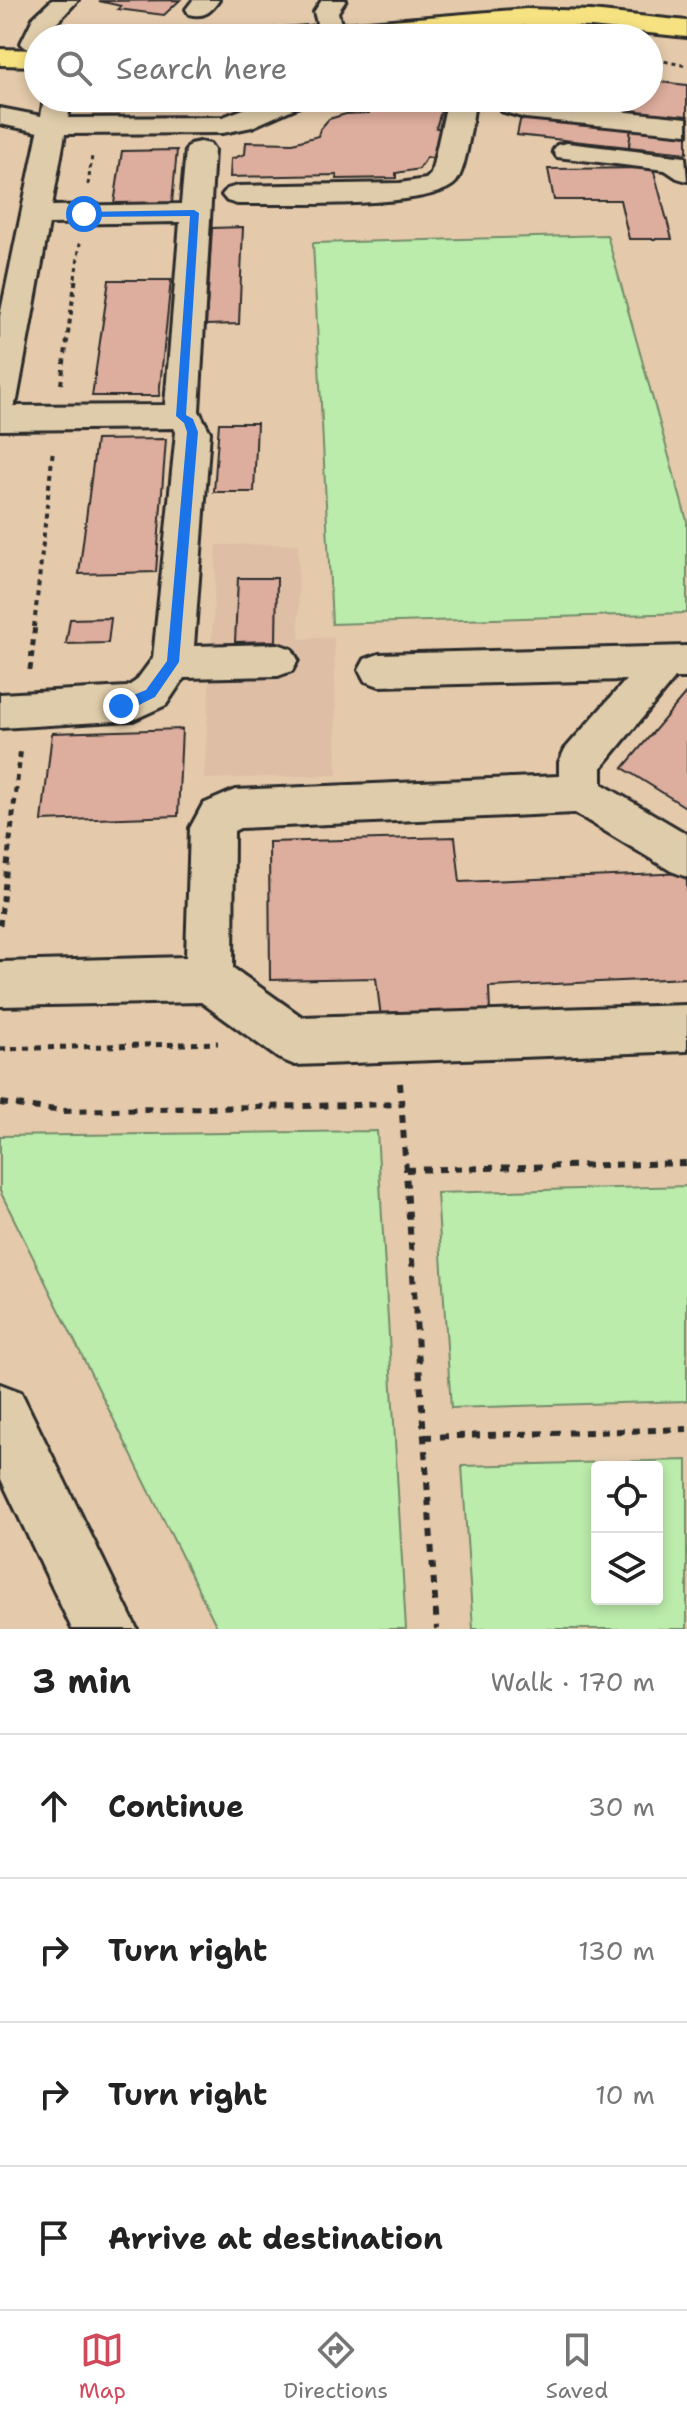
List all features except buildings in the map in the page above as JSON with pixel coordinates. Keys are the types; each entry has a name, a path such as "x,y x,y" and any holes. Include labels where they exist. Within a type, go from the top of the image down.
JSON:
{"main road":[{"path":"397,24 520,7 617,8 687,15"},
{"path":"439,24 526,17 639,24"},
{"path":"663,26 687,29"},
{"path":"0,42 24,46"},
{"path":"0,57 24,51"}],"street":[{"path":"42,24 66,0"},
{"path":"334,0 326,12 334,24"},
{"path":"0,116 55,112 96,126 223,125 262,112"},
{"path":"0,398 27,218 55,112"},
{"path":"237,195 400,192 435,186 445,177 459,112"},
{"path":"545,112 687,126"},
{"path":"181,416 200,150"},
{"path":"567,151 666,161 675,163 687,172"},
{"path":"27,218 194,213"},
{"path":"0,418 181,416 189,421 193,432 173,662 151,693 133,703 13,711"},
{"path":"173,662 278,660"},
{"path":"379,670 676,662"},
{"path":"581,794 580,762 676,662"},
{"path":"209,979 212,828 227,812 235,809 581,794 687,857"},
{"path":"0,984 209,979 295,1041 687,1028"},
{"path":"0,1413 105,1629"}],"path":[{"path":"663,51 687,66"},
{"path":"0,925 13,711 96,126"},
{"path":"394,1038 402,1104 437,1629"},
{"path":"0,1049 295,1041"},
{"path":"0,1103 63,1111 402,1104"},
{"path":"406,1170 687,1163"},
{"path":"424,1437 687,1429"}],"shaded area":[{"path":"298,544 299,639 334,637 337,775 204,779 217,545"}],"green space":[{"path":"607,235 687,521 687,613 332,624 313,243"},
{"path":"377,1131 406,1629 218,1629 0,1191 0,1136"},
{"path":"687,1186 687,1401 451,1408 437,1193"},
{"path":"687,1460 687,1629 473,1629 462,1466 591,1463 591,1605 663,1605 663,1461 650,1461"}],"route":[{"path":"84,214 194,213 181,416 189,421 193,432 173,662 151,693 121,706"}]}
